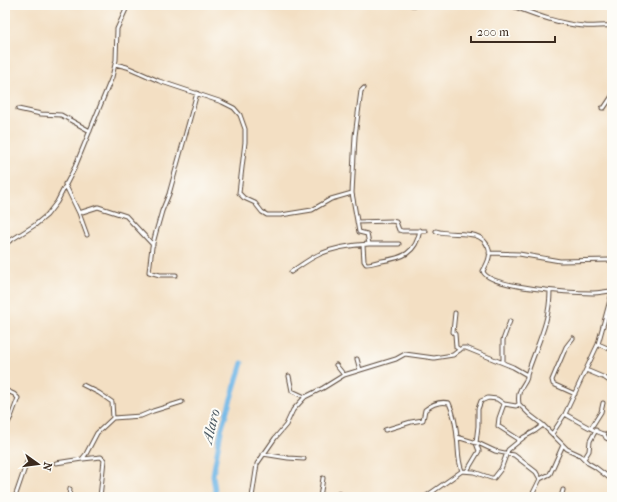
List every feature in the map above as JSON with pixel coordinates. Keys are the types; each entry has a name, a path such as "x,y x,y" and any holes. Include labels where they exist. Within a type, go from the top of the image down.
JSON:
{"street":[{"path":"5,244 42,220 52,210 75,167 112,77 115,64 117,30 128,5"},
{"path":"412,5 433,5"},
{"path":"510,5 542,17 585,26 612,26"},
{"path":"115,64 127,67 159,81 222,102 234,108 240,115 245,129 238,193 244,198 255,203 262,212 267,215 281,216 312,210 331,200 352,193"},
{"path":"364,88 361,91 355,136 352,193 359,232 367,234 369,244"},
{"path":"176,276 160,275 150,272 153,245 197,93"},
{"path":"602,108 612,96"},
{"path":"18,110 41,114 61,115 90,131"},
{"path":"65,184 79,213 87,235"},
{"path":"79,213 98,207 126,216 153,245"},
{"path":"357,222 391,220 396,222 398,230 413,232 420,230 426,231"},
{"path":"363,245 364,261 366,264 400,258 406,255 413,248 419,237 420,230"},
{"path":"436,230 448,234 469,234 479,237 486,242 489,249 487,265 483,271 483,274 486,277 508,284 550,291 595,293 612,292 598,344 565,414 552,434"},
{"path":"291,272 320,254 337,248 369,244 399,244"},
{"path":"489,253 519,254 560,261 582,262 612,260"},
{"path":"550,291 550,305 546,324 527,375 528,378 519,391 519,404 569,451 580,455 612,480"},
{"path":"455,313 453,332 455,334 456,347 460,350"},
{"path":"503,362 503,340 510,321"},
{"path":"573,338 566,347 552,380 553,384 575,394"},
{"path":"598,344 612,350"},
{"path":"252,497 257,464 286,424 293,410 305,397 344,375 396,359 405,354 434,358 454,355 460,350 466,348 503,362 527,375"},
{"path":"356,359 360,370"},
{"path":"336,365 344,375"},
{"path":"586,370 605,378 612,383"},
{"path":"289,376 292,392 305,397"},
{"path":"83,385 112,402 112,418"},
{"path":"5,390 14,394 18,398 5,428"},
{"path":"467,471 479,451 476,443 478,409 481,401 488,398 497,398 504,404 516,406 519,404"},
{"path":"82,459 97,433 112,418 141,416 182,402"},
{"path":"385,430 423,420 425,410 436,404 446,402 449,403 454,416 458,461 462,471"},
{"path":"591,428 601,412 603,403"},
{"path":"504,404 498,426 520,440"},
{"path":"565,414 601,434 604,434 606,438 612,441"},
{"path":"425,497 462,471 494,478 506,459 506,453 509,448 543,425"},
{"path":"584,459 589,451 590,441 596,430"},
{"path":"457,437 495,451 514,455 536,472 540,479"},
{"path":"531,497 540,479 550,474 563,445"},
{"path":"263,454 304,459"},
{"path":"56,463 101,457 104,460 100,497"},
{"path":"15,497 28,459"},
{"path":"320,497 323,478"},
{"path":"69,497 70,489"},
{"path":"561,497 564,490"}],"waterway":[{"name":"Alaro","path":"216,497 213,475 221,431 242,363"}]}
